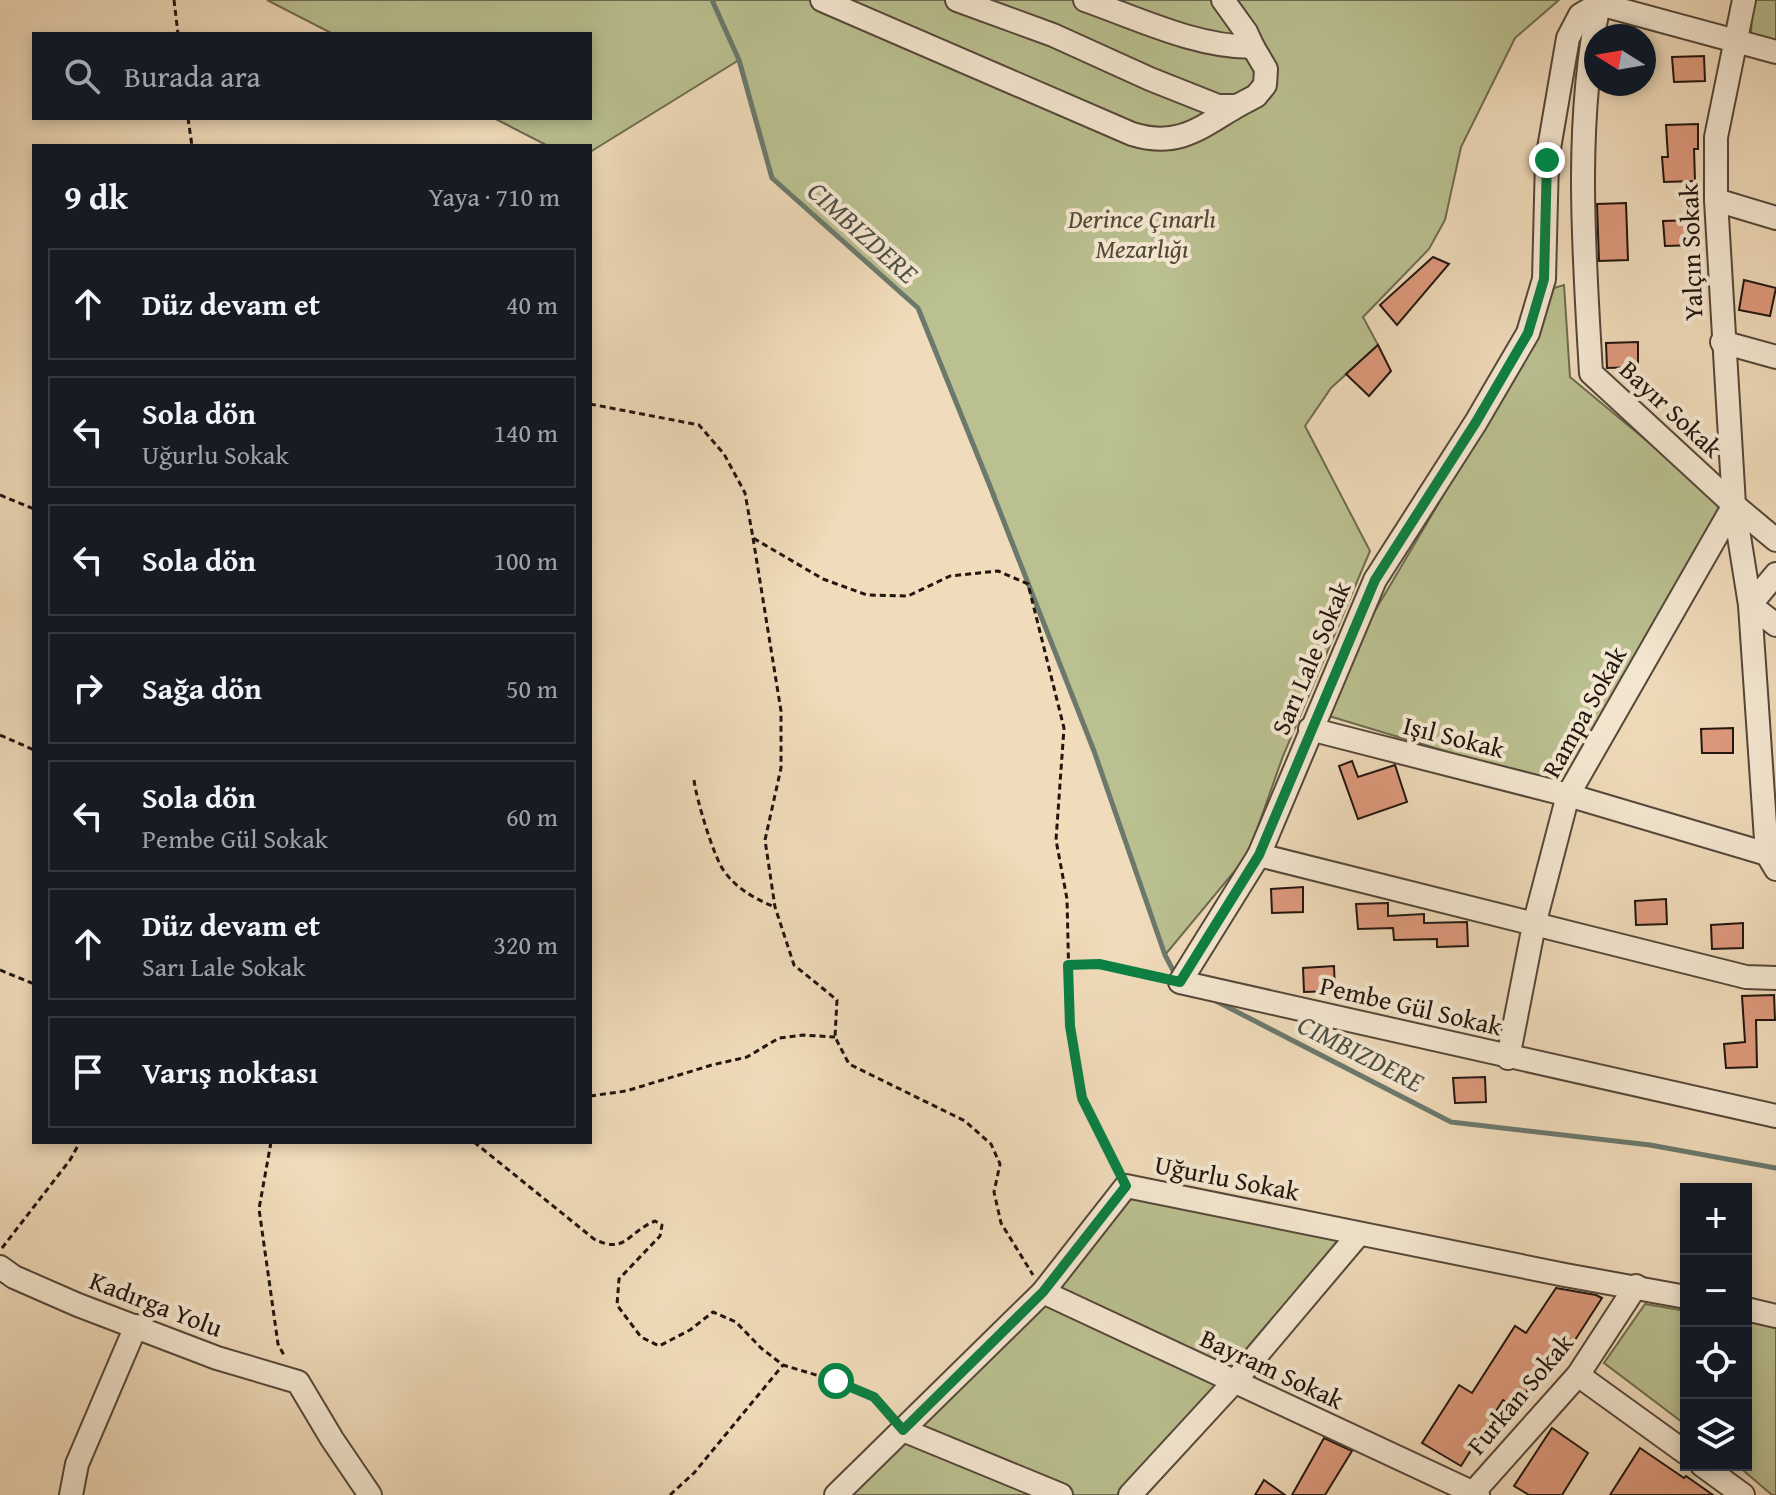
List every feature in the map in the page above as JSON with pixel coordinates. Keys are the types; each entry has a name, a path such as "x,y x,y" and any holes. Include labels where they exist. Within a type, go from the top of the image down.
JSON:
{"street":[{"path":"822,0 1151,140 1170,140 1199,129 1256,96 1265,85 1266,69 1246,32 1223,0"},
{"path":"957,0 1053,35 1218,106 1237,106"},
{"path":"1085,0 1176,33 1234,47 1253,47"},
{"name":"Yalçın Sokak","path":"1744,0 1716,137 1716,200 1734,505 1750,605"},
{"path":"1599,4 1776,52"},
{"name":"Bayır Sokak","path":"1599,4 1591,45 1584,130 1585,272 1591,373 1776,540"},
{"name":"Sarı Lale Sokak","path":"1259,855 1375,580 1476,422 1528,333 1544,279 1547,160 1568,38 1580,15 1599,4"},
{"path":"1716,200 1776,218"},
{"path":"1722,342 1776,357"},
{"name":"Rampa Sokak","path":"1508,1058 1534,925 1568,795 1734,505"},
{"path":"1771,861 1770,807 1750,605 1776,574"},
{"path":"1750,605 1776,625"},
{"name":"Işıl Sokak","path":"1310,729 1568,795 1771,861"},
{"path":"1180,982 1259,855 1746,977 1776,978"},
{"name":"Pembe Gül Sokak","path":"1180,982 1776,1116"},
{"name":"Uğurlu Sokak","path":"836,1495 1043,1292 1126,1186 1680,1296"},
{"path":"1130,1495 1234,1382 1359,1234"},
{"name":"Kadırga Yolu","path":"0,1267 45,1291 217,1358 298,1382"},
{"name":"Furkan Sokak","path":"1474,1494 1578,1375 1636,1286"},
{"name":"Bayram Sokak","path":"1043,1292 1474,1494"},
{"path":"1752,1310 1776,1316"},
{"path":"71,1495 77,1464 136,1326"},
{"path":"1578,1375 1680,1449"},
{"path":"298,1382 370,1495"},
{"path":"903,1430 1061,1495"},
{"path":"1710,1471 1743,1495"}],"path":[{"path":"174,0 178,32"},
{"path":"188,120 192,144"},
{"path":"592,404 699,425 724,454 745,493 781,711 781,768 765,840 775,907 794,965 837,1000 835,1037 849,1064 965,1121 991,1144 1000,1164 994,1192 1001,1223 1043,1292"},
{"path":"0,495 32,508"},
{"path":"753,538 823,579 867,595 908,596 950,576 998,571 1028,584 1064,728 1056,840 1067,899 1070,1026 1082,1098 1126,1186"},
{"path":"0,735 32,749"},
{"path":"694,780 696,796 722,870 749,896 775,907"},
{"path":"1068,965 1099,964 1180,982"},
{"path":"0,970 32,983"},
{"path":"592,1096 626,1091 747,1057 779,1038 803,1035 835,1037"},
{"path":"0,1251 79,1144"},
{"path":"271,1144 259,1209 278,1344 298,1382"},
{"path":"476,1144 594,1239 610,1246 616,1246 655,1221 662,1225 660,1236 619,1279 617,1305 641,1337 659,1346 690,1330 713,1312 736,1322 783,1365 836,1381 874,1397 903,1430"},
{"path":"670,1495 694,1473 783,1365"}],"green space":[{"name":"Derince Çınarlı Mezarlığı","path":"267,0 1559,0 1515,38 1461,147 1445,220 1429,249 1363,317 1378,345 1331,388 1305,426 1370,551 1283,756 1248,855 1165,955 1094,751 918,308 772,178 739,60 592,151 592,144 544,144 498,120 592,120 592,32 329,32"},
{"path":"1752,0 1776,0 1776,48 1751,41"},
{"path":"1564,285 1570,377 1724,505 1564,787 1329,716 1353,648 1537,337 1547,290"},
{"path":"1126,1186 1359,1234 1130,1495 836,1495 1043,1292"},
{"path":"1645,1304 1680,1310 1680,1420 1604,1363"},
{"path":"1752,1322 1776,1326 1776,1495 1744,1471 1752,1471"}],"building":[{"path":"1704,56 1705,81 1674,82 1672,57"},
{"path":"1698,124 1698,149 1694,149 1695,181 1664,182 1662,157 1668,157 1666,125"},
{"path":"1626,203 1628,260 1599,261 1597,204"},
{"path":"1695,220 1696,245 1665,246 1663,221"},
{"path":"1433,257 1449,264 1397,325 1380,305"},
{"path":"1744,280 1776,288 1770,316 1739,310"},
{"path":"1638,342 1638,367 1607,368 1606,343"},
{"path":"1378,345 1391,371 1369,396 1346,374"},
{"path":"1733,728 1733,753 1702,753 1701,729"},
{"path":"1352,761 1358,777 1395,765 1407,802 1358,819 1339,766"},
{"path":"1303,887 1303,912 1272,913 1271,889"},
{"path":"1666,899 1667,924 1636,925 1635,901"},
{"path":"1388,903 1388,916 1424,914 1424,923 1467,922 1468,946 1437,947 1437,939 1394,940 1393,928 1358,929 1356,904"},
{"path":"1743,923 1743,948 1712,949 1711,925"},
{"path":"1334,966 1335,991 1304,992 1303,968"},
{"path":"1774,995 1775,1020 1756,1020 1757,1067 1726,1068 1724,1044 1745,1042 1742,996"},
{"path":"1485,1077 1486,1102 1455,1103 1453,1078"},
{"path":"1556,1288 1602,1298 1566,1354 1555,1348 1516,1408 1503,1400 1461,1466 1422,1443 1459,1385 1472,1393 1515,1326 1526,1333"},
{"path":"1552,1428 1588,1453 1562,1495 1529,1495 1514,1486"},
{"path":"1324,1438 1352,1451 1325,1495 1292,1495"},
{"path":"1640,1448 1684,1478 1686,1476 1713,1495 1610,1495"},
{"path":"1264,1480 1285,1495 1255,1495"}],"waterway":[{"name":"CIMBIZDERE","path":"712,0 739,60 772,178 918,308 994,496"},
{"name":"CIMBIZDERE","path":"993,494 1094,751 1165,955 1176,976"},
{"name":"CIMBIZDERE","path":"1214,1000 1451,1122 1650,1145 1776,1168"}],"route":[{"path":"836,1381 874,1397 903,1430 1043,1292 1126,1186 1082,1098 1070,1026 1068,965 1099,964 1180,982 1259,855 1375,580 1476,422 1528,333 1544,279 1547,160"}]}
